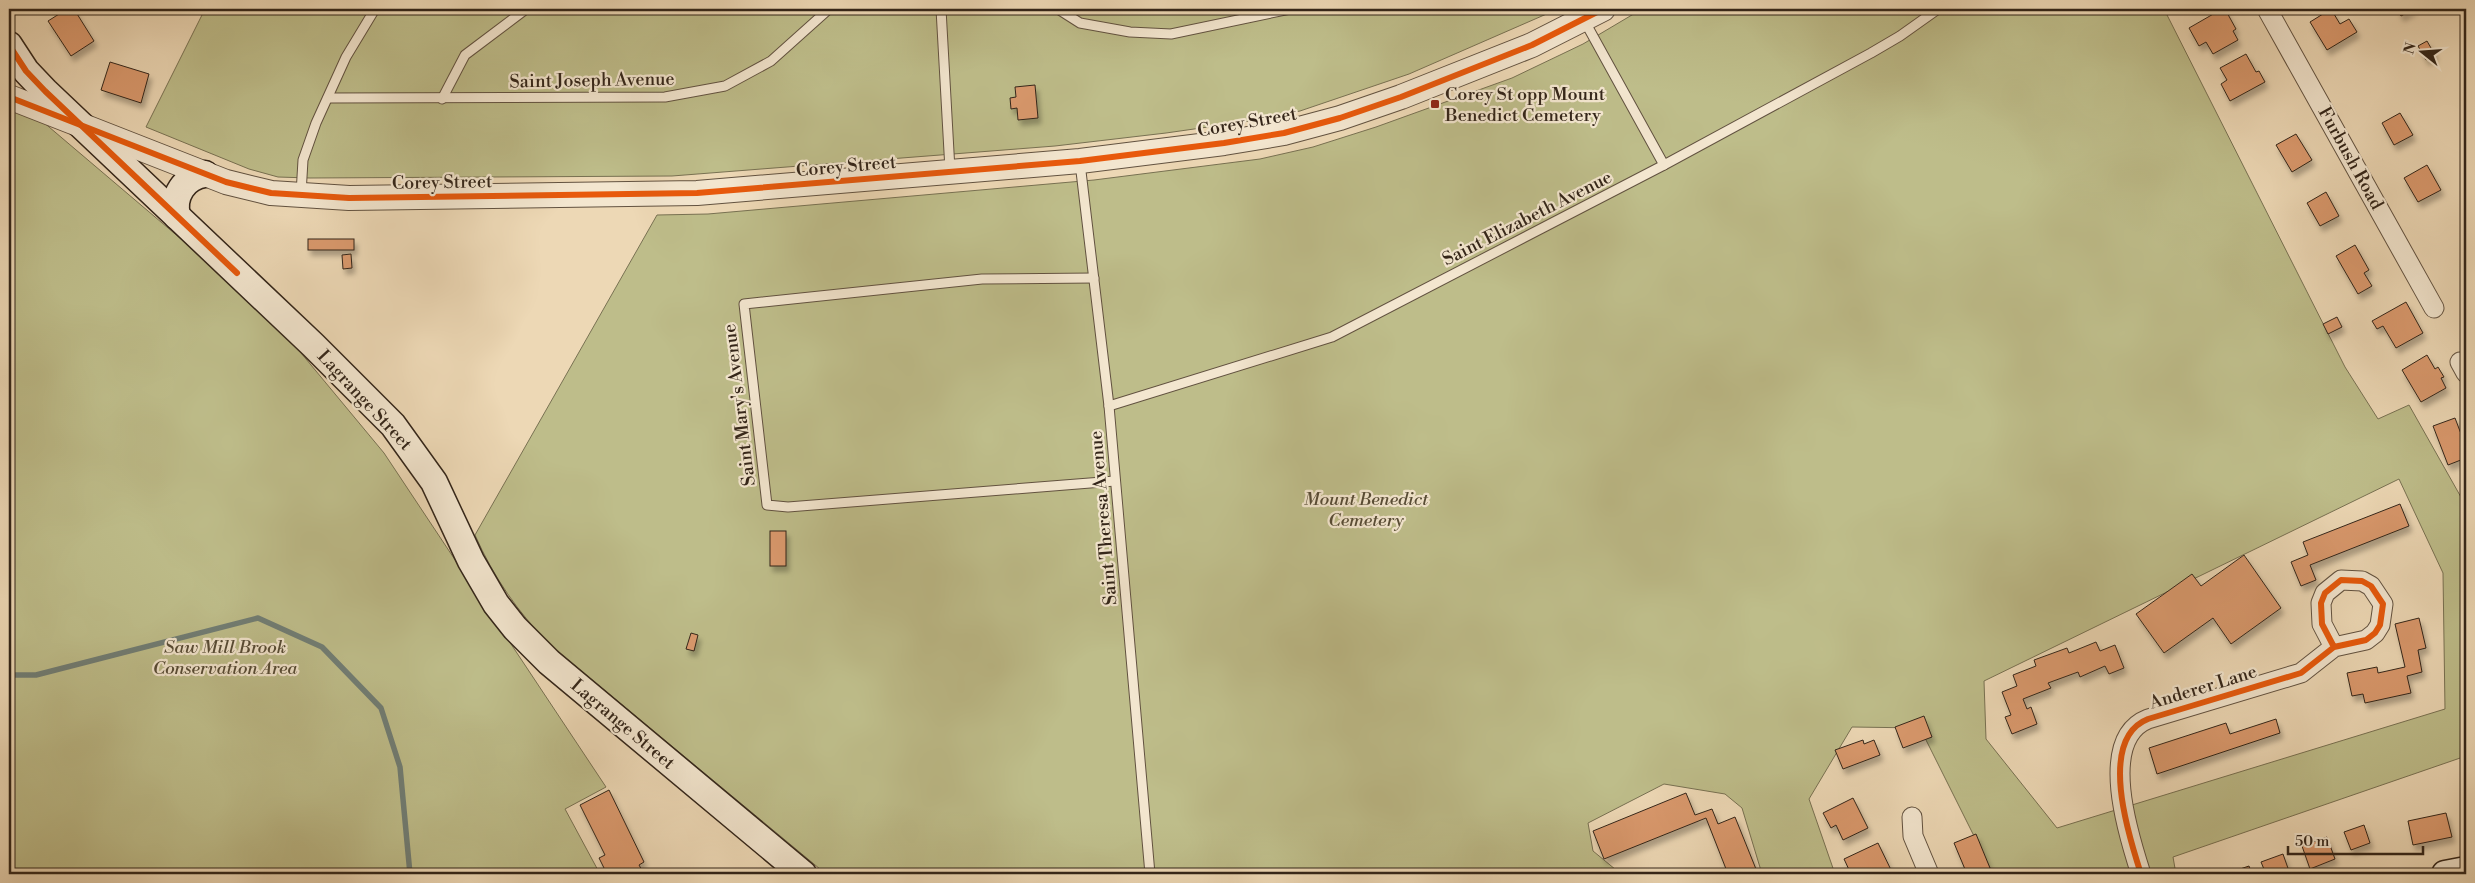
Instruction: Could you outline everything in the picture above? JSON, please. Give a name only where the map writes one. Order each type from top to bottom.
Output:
[{"type":"main road","name":"Lagrange Street","points":[[9,45],[32,78],[363,394],[403,436],[434,482],[488,592],[524,639],[802,874]]},
{"type":"main road","points":[[177,216],[176,201],[181,189],[195,176],[206,174]]},
{"type":"main road","points":[[2445,874],[2466,870]]},
{"type":"street","name":"Furbush Road","points":[[2267,9],[2434,308]]},
{"type":"street","name":"Corey Street","points":[[9,97],[206,174],[256,191],[300,197],[349,198],[660,195],[1080,161],[1224,143],[1311,126],[1372,108],[1502,58],[1593,14]]},
{"type":"street","name":"Anderer Lane","points":[[2141,874],[2127,823],[2120,778],[2122,754],[2134,729],[2140,722],[2148,719],[2301,673],[2334,647]]},
{"type":"street","points":[[1912,817],[1913,836],[1929,874]]},
{"type":"lane","points":[[300,197],[303,160],[346,57],[375,9]]},
{"type":"lane","points":[[442,99],[465,55],[526,9]]},
{"type":"lane","name":"Saint Joseph Avenue","points":[[328,98],[665,97],[725,86],[771,61],[829,9]]},
{"type":"lane","points":[[941,9],[950,172]]},
{"type":"lane","points":[[1058,9],[1080,22],[1130,32],[1171,34],[1290,9]]},
{"type":"lane","name":"Saint Elizabeth Avenue","points":[[1109,406],[1332,337],[1664,165],[1871,53],[1900,36],[1938,9]]},
{"type":"lane","points":[[1593,14],[1664,165]]},
{"type":"lane","name":"Saint Theresa Avenue","points":[[1080,161],[1109,406],[1150,874]]},
{"type":"lane","name":"Saint Mary's Avenue","points":[[1094,278],[982,279],[744,304],[767,505],[788,507],[1115,480]]},
{"type":"green space","points":[[205,9],[1558,9],[1409,74],[1300,111],[1250,121],[1166,133],[1055,146],[672,176],[310,178],[278,177],[249,169],[146,127]]},
{"type":"green space","name":"Mount Benedict Cemetery","points":[[1642,9],[2164,9],[2345,367],[2378,419],[2409,405],[2466,506],[2466,756],[2173,857],[2176,874],[1993,874],[1920,728],[1852,727],[1809,799],[1835,874],[1762,874],[1742,808],[1725,794],[1664,784],[1588,823],[1593,851],[1621,874],[826,874],[550,645],[527,620],[508,594],[482,551],[475,535],[657,215],[708,214],[1094,180],[1260,159],[1313,147],[1376,127],[1512,78],[1583,44]],"holes":[[[2399,479],[2443,573],[2445,709],[2057,828],[1986,739],[1984,681]]]},
{"type":"green space","name":"Saw Mill Brook Conservation Area","points":[[9,93],[267,312],[384,453],[606,787],[565,809],[600,874],[9,874]]},
{"type":"building","points":[[67,9],[74,9],[94,41],[71,56],[48,21]]},
{"type":"building","points":[[2225,9],[2236,29],[2233,31],[2238,40],[2213,54],[2206,42],[2199,46],[2189,28]]},
{"type":"building","points":[[2331,9],[2340,24],[2349,19],[2357,32],[2327,50],[2310,22]]},
{"type":"building","points":[[2397,9],[2414,9],[2401,16]]},
{"type":"building","points":[[2427,41],[2435,55],[2426,60],[2418,46]]},
{"type":"building","points":[[2246,54],[2256,72],[2259,71],[2265,82],[2230,101],[2221,84],[2227,80],[2220,68]]},
{"type":"building","points":[[110,62],[149,74],[141,103],[101,90]]},
{"type":"building","points":[[1035,85],[1038,118],[1018,120],[1017,108],[1011,109],[1010,98],[1016,97],[1015,87]]},
{"type":"building","points":[[2400,113],[2413,135],[2394,145],[2382,123]]},
{"type":"building","points":[[2296,134],[2312,160],[2292,172],[2276,145]]},
{"type":"building","points":[[2427,165],[2441,190],[2418,202],[2404,178]]},
{"type":"building","points":[[2326,192],[2339,216],[2320,226],[2307,203]]},
{"type":"building","points":[[308,239],[354,239],[354,250],[308,250]]},
{"type":"building","points":[[2355,245],[2369,270],[2364,273],[2372,286],[2358,294],[2336,256]]},
{"type":"building","points":[[351,254],[352,268],[343,269],[342,255]]},
{"type":"building","points":[[2406,302],[2423,333],[2396,348],[2383,326],[2377,329],[2372,321]]},
{"type":"building","points":[[2337,317],[2342,327],[2328,334],[2323,324]]},
{"type":"building","points":[[2427,355],[2435,369],[2438,367],[2444,377],[2441,378],[2446,388],[2421,402],[2402,370]]},
{"type":"building","points":[[2455,418],[2466,447],[2466,458],[2448,465],[2433,426]]},
{"type":"building","points":[[2400,504],[2409,526],[2310,565],[2316,580],[2301,586],[2291,562],[2308,555],[2303,542]]},
{"type":"building","points":[[770,531],[786,531],[786,566],[770,566]]},
{"type":"building","points":[[2244,555],[2281,608],[2231,644],[2213,618],[2164,653],[2136,614],[2192,574],[2201,586]]},
{"type":"building","points":[[2419,618],[2426,648],[2418,650],[2422,672],[2407,676],[2411,693],[2365,703],[2363,694],[2352,696],[2347,673],[2377,667],[2378,673],[2405,667],[2395,624]]},
{"type":"building","points":[[691,633],[698,635],[694,651],[686,649]]},
{"type":"building","points":[[2096,642],[2100,651],[2115,645],[2124,668],[2109,674],[2105,666],[2080,677],[2078,672],[2048,683],[2051,688],[2023,699],[2027,709],[2031,707],[2037,724],[2012,734],[2005,717],[2011,715],[2002,692],[2017,686],[2013,675],[2036,666],[2034,660],[2067,648],[2069,653]]},
{"type":"building","points":[[1924,716],[1932,737],[1903,748],[1895,727]]},
{"type":"building","points":[[2276,719],[2280,733],[2157,774],[2149,748],[2226,723],[2230,734]]},
{"type":"building","points":[[1863,740],[1864,744],[1874,740],[1880,755],[1843,769],[1835,750]]},
{"type":"building","points":[[609,790],[644,862],[639,865],[644,874],[607,874],[599,858],[605,855],[580,805]]},
{"type":"building","points":[[1686,793],[1695,815],[1712,809],[1718,824],[1735,817],[1758,874],[1728,874],[1706,818],[1604,859],[1593,831]]},
{"type":"building","points":[[1853,798],[1868,828],[1843,840],[1836,825],[1831,828],[1823,813]]},
{"type":"building","points":[[2446,813],[2452,837],[2413,845],[2408,821]]},
{"type":"building","points":[[2364,825],[2370,843],[2351,850],[2344,832]]},
{"type":"building","points":[[1976,834],[1990,868],[1974,874],[1967,874],[1954,843]]},
{"type":"building","points":[[2327,837],[2335,859],[2310,869],[2302,846]]},
{"type":"building","points":[[1878,843],[1893,874],[1851,874],[1844,859]]},
{"type":"building","points":[[2283,854],[2290,874],[2266,874],[2261,862]]},
{"type":"building","points":[[2249,866],[2252,874],[2228,874],[2228,873]]},
{"type":"waterway","points":[[9,675],[36,675],[258,618],[322,647],[381,708],[400,767],[410,874]]},
{"type":"cycle path","points":[[9,97],[226,182],[271,193],[349,198],[697,193],[1080,161],[1224,143],[1284,133],[1340,118],[1401,97],[1532,45],[1603,9]]},
{"type":"cycle path","points":[[9,45],[26,71],[45,91],[237,273]]},
{"type":"cycle path","points":[[2141,874],[2124,814],[2121,790],[2120,767],[2124,746],[2133,730],[2148,719],[2301,673],[2334,647],[2366,640],[2375,633],[2380,625],[2383,604],[2371,586],[2362,581],[2341,580],[2325,593],[2321,603],[2322,624],[2334,647]]},
{"type":"place","name":"Corey St opp Mount Benedict Cemetery","points":[[1435,104]]}]
